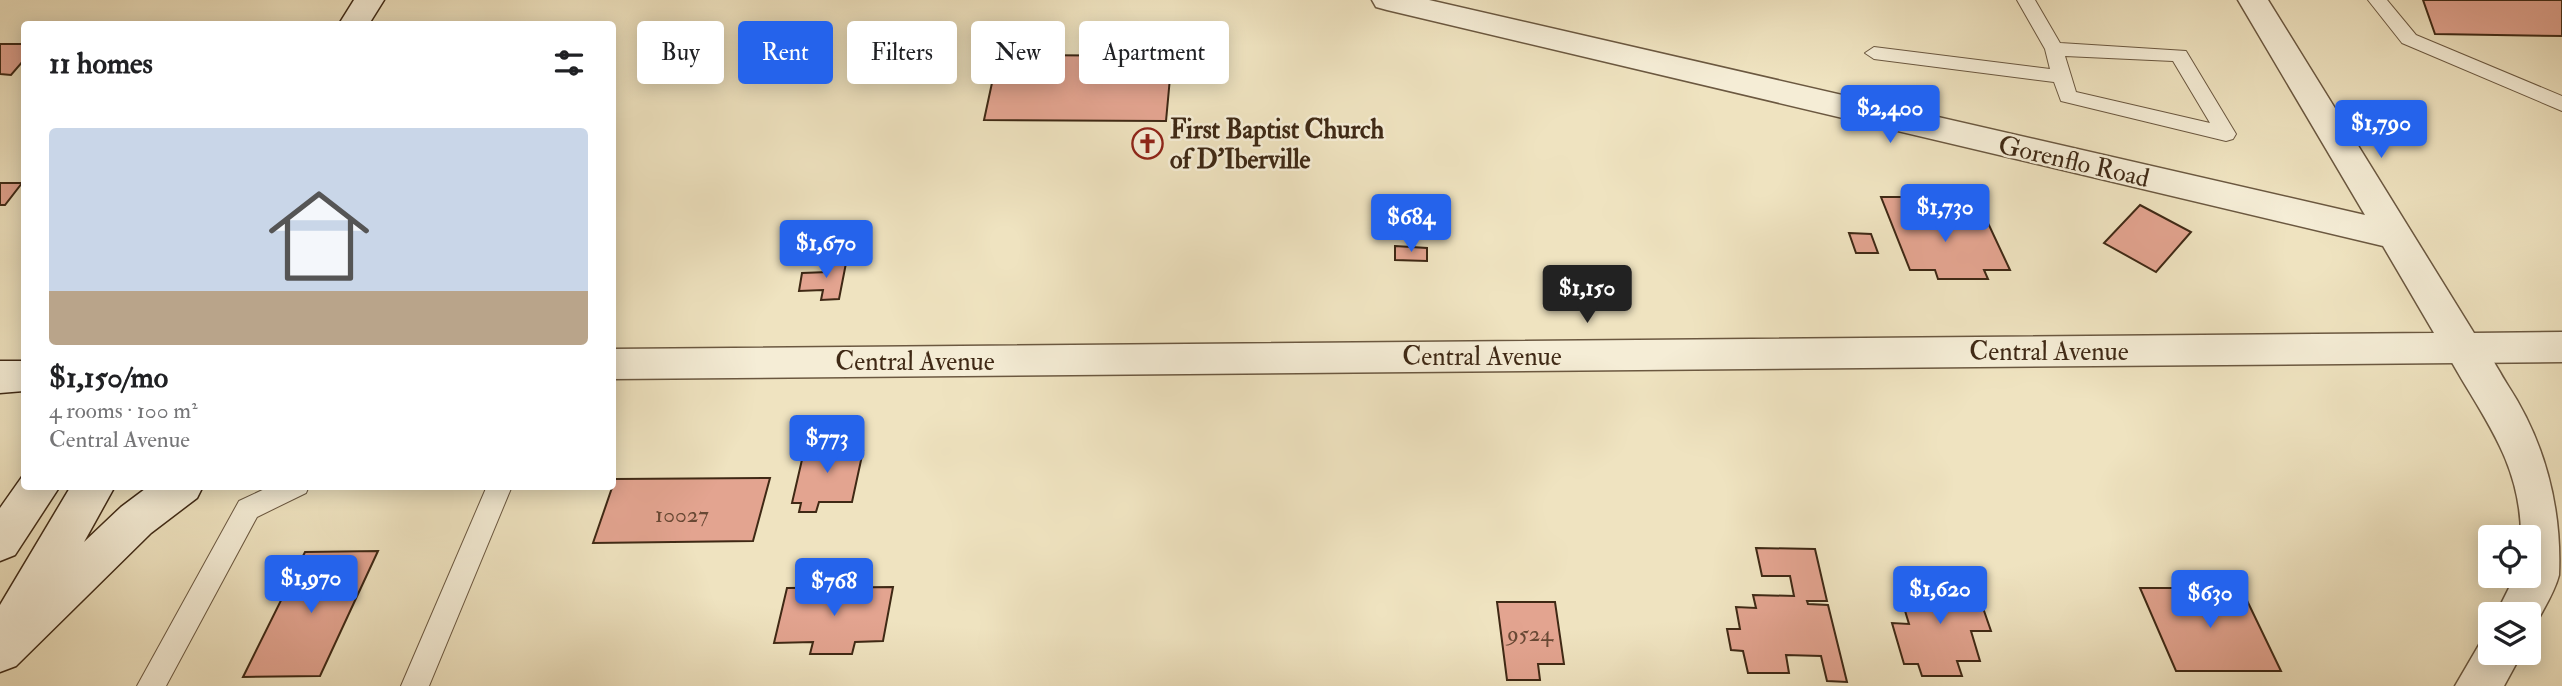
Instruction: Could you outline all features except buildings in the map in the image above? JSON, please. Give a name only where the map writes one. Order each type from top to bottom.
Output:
[{"type":"street","points":[[356,21],[369,0]]},
{"type":"street","points":[[2253,0],[2537,472],[2546,524],[2537,576],[2524,602]]},
{"type":"street","name":"Gorenflo Road","points":[[1400,1],[2393,235]]},
{"type":"street","name":"Central Avenue","points":[[616,363],[2562,347]]},
{"type":"street","points":[[0,377],[21,376]]},
{"type":"street","points":[[0,542],[36,490]]},
{"type":"street","points":[[0,649],[92,490]]},
{"type":"street","points":[[0,649],[136,520],[177,490]]},
{"type":"street","points":[[2478,686],[2491,665]]},
{"type":"lane","points":[[2026,0],[2054,49],[2068,96],[2226,134],[2179,55],[2054,49]]},
{"type":"lane","points":[[2377,0],[2409,39],[2562,104]]},
{"type":"lane","points":[[1874,53],[2063,77]]},
{"type":"lane","points":[[151,686],[248,509],[288,490]]},
{"type":"lane","points":[[415,686],[498,490]]},
{"type":"place","name":"First Baptist Church of D'Iberville","points":[[1147,144]]}]
